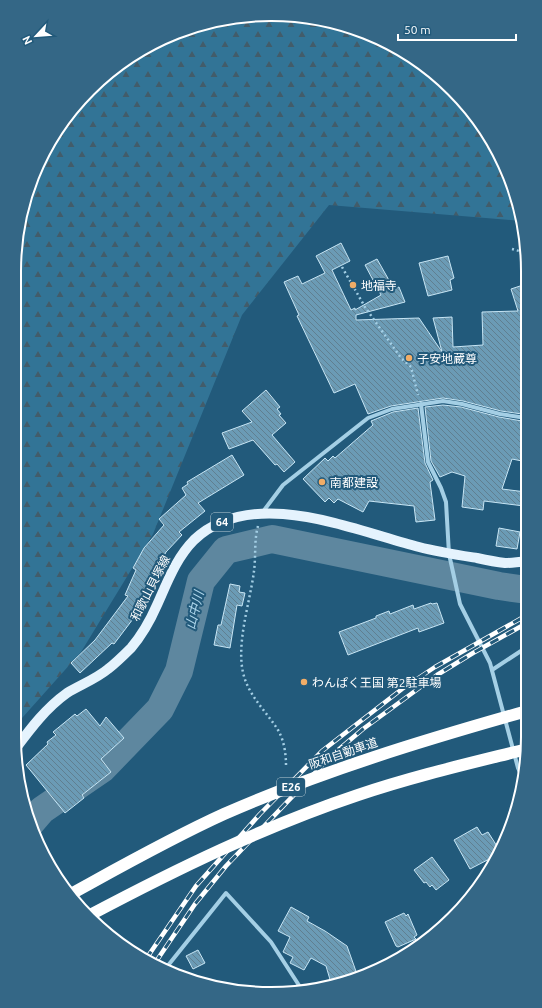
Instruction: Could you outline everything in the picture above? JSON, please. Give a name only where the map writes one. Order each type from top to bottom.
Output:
[{"type":"highway","name":"阪和自動車道","points":[[75,892],[149,851],[224,814],[327,772],[439,736],[521,713]]},
{"type":"highway","name":"E26","points":[[93,913],[141,888],[250,836],[358,795],[427,774],[520,750]]},
{"type":"main road","name":"和歌山貝塚線","points":[[21,741],[41,715],[67,694],[108,670],[130,648],[147,625],[180,557],[194,540],[226,520],[261,514],[289,514],[318,518],[420,548],[504,563],[521,562]]},
{"type":"street","points":[[261,514],[284,485],[368,418],[392,409],[443,401],[521,417]]},
{"type":"street","points":[[421,404],[428,462],[446,502],[449,554],[460,604],[490,663],[519,770]]},
{"type":"street","points":[[492,670],[521,651]]},
{"type":"street","points":[[168,965],[226,893],[271,942],[299,985]]},
{"type":"path","points":[[512,249],[520,252]]},
{"type":"path","points":[[342,267],[365,307],[401,358],[411,367],[421,404]]},
{"type":"path","points":[[257,530],[254,570],[241,644],[240,662],[246,682],[257,702],[279,731],[286,752],[286,765]]},
{"type":"green space","points":[[271,21],[304,23],[351,34],[396,54],[436,83],[448,94],[479,132],[488,146],[502,175],[516,220],[329,205],[242,315],[153,534],[81,652],[21,719],[21,271],[23,238],[30,206],[40,175],[54,146],[83,106],[106,83],[146,54],[191,34],[238,23]]},
{"type":"building","points":[[341,243],[350,261],[332,270],[351,310],[355,308],[355,310],[381,295],[365,265],[377,259],[394,289],[399,287],[405,302],[356,315],[356,320],[419,318],[442,352],[433,318],[452,317],[453,347],[483,345],[482,312],[518,311],[511,289],[521,286],[521,414],[443,398],[391,406],[368,414],[355,384],[334,393],[297,316],[299,315],[284,282],[298,276],[302,284],[325,273],[316,256]]},
{"type":"building","points":[[448,256],[454,278],[450,280],[452,290],[428,296],[419,263]]},
{"type":"building","points":[[266,390],[280,407],[277,409],[281,414],[279,415],[286,423],[272,435],[295,462],[284,472],[277,464],[275,465],[253,440],[229,449],[222,433],[252,422],[242,411]]},
{"type":"building","points":[[443,405],[461,407],[499,417],[521,421],[521,461],[512,459],[502,489],[521,491],[521,506],[484,501],[483,510],[462,507],[465,476],[452,472],[440,477],[431,461],[425,407]]},
{"type":"building","points":[[418,408],[425,463],[433,480],[430,482],[435,520],[416,522],[414,506],[369,501],[363,512],[338,499],[334,503],[329,498],[325,502],[303,479],[325,458],[328,461],[333,456],[335,458],[373,425],[371,421],[393,412]]},
{"type":"building","points":[[232,455],[244,475],[198,503],[205,511],[179,532],[182,535],[166,552],[144,594],[148,596],[141,612],[139,611],[114,644],[112,643],[80,673],[71,663],[95,640],[128,596],[125,595],[136,570],[133,568],[144,548],[164,525],[159,519],[186,495],[182,488],[188,484],[187,482]]},
{"type":"building","points":[[499,528],[520,532],[517,549],[496,546]]},
{"type":"building","points":[[230,584],[240,586],[239,592],[245,593],[242,606],[237,605],[230,648],[214,645],[218,625],[221,625]]},
{"type":"building","points":[[431,603],[437,603],[444,623],[419,632],[418,628],[348,655],[339,632],[376,618],[376,616],[389,611],[390,614],[413,605],[414,609]]},
{"type":"building","points":[[86,709],[100,726],[106,717],[124,738],[101,759],[111,772],[82,795],[84,798],[65,813],[26,765],[48,744],[47,742],[56,735],[53,732],[75,714],[77,716]]},
{"type":"building","points":[[477,827],[482,835],[488,832],[496,845],[490,859],[470,869],[454,840]]},
{"type":"building","points":[[432,857],[449,880],[436,890],[432,885],[430,887],[426,882],[424,883],[414,870]]},
{"type":"building","points":[[291,907],[309,917],[307,921],[347,946],[356,972],[330,980],[326,966],[311,958],[304,970],[290,963],[293,957],[283,952],[290,937],[278,931]]},
{"type":"building","points":[[404,913],[406,916],[408,914],[417,935],[414,937],[416,939],[398,947],[396,946],[385,922]]},
{"type":"building","points":[[198,950],[205,963],[193,969],[186,956]]},
{"type":"waterway","name":"山中川","points":[[35,819],[42,810],[102,769],[160,709],[179,671],[201,581],[226,550],[272,539],[499,586],[521,589]]},
{"type":"railway","points":[[149,955],[196,886],[260,814],[322,751],[402,689],[435,667],[521,618]]},
{"type":"railway","points":[[157,960],[195,904],[226,866],[331,756],[363,729],[437,675],[521,626]]},
{"type":"place","name":"地福寺","points":[[353,285]]},
{"type":"place","name":"子安地蔵尊","points":[[409,358]]},
{"type":"place","name":"南都建設","points":[[322,482]]},
{"type":"place","name":"わんぱく王国 第2駐車場","points":[[304,682]]}]
